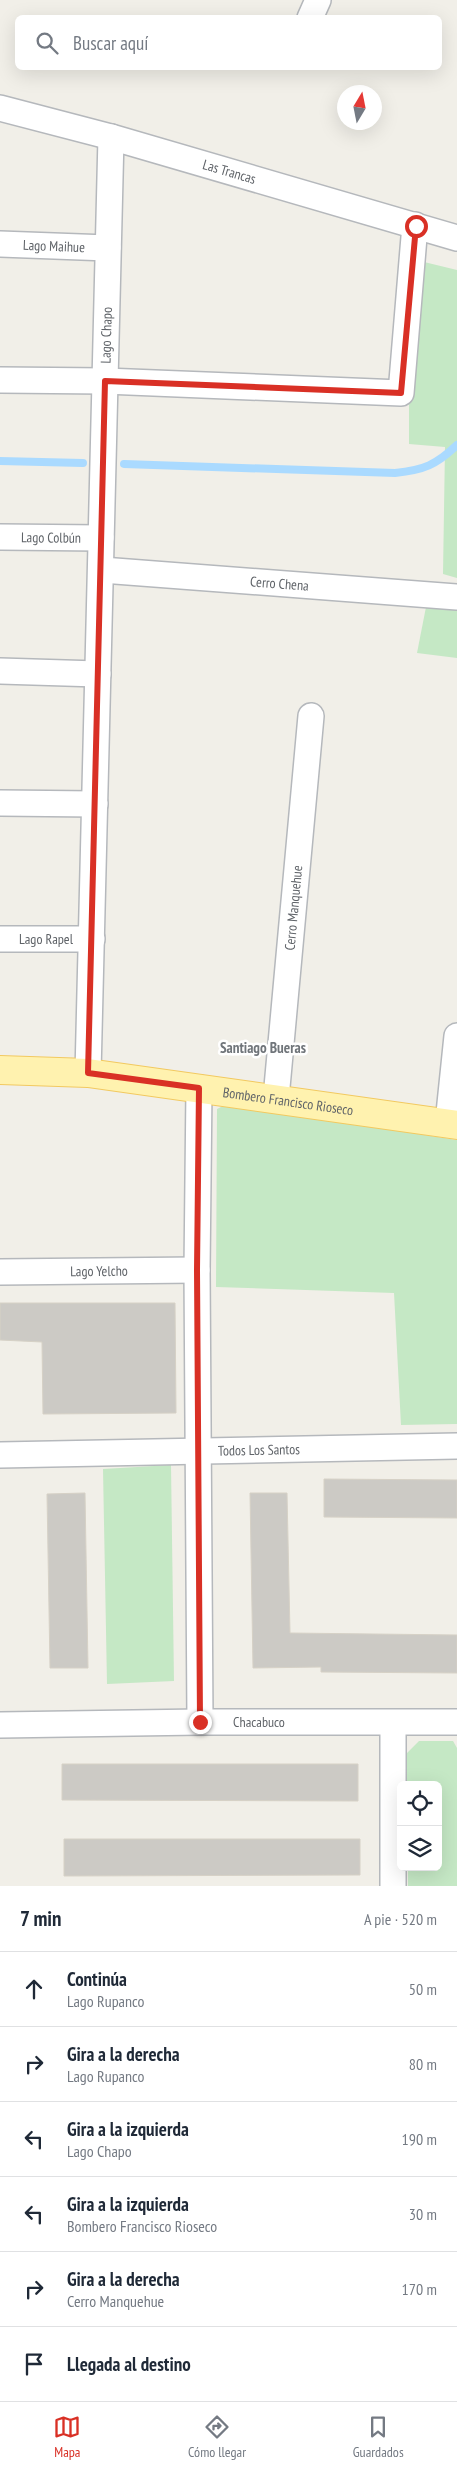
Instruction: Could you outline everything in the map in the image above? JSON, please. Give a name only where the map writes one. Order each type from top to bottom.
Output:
[{"type":"main road","name":"Bombero Francisco Rioseco","points":[[0,1070],[88,1073],[452,1124]]},
{"type":"street","points":[[311,15],[318,0]]},
{"type":"street","name":"Las Trancas","points":[[0,108],[111,137],[457,238]]},
{"type":"street","name":"Lago Chapo","points":[[88,1073],[102,570],[101,538],[111,137]]},
{"type":"street","points":[[0,380],[105,381],[401,393],[416,226]]},
{"type":"street","name":"Lago Maihue","points":[[0,244],[108,248]]},
{"type":"street","name":"Lago Colbún","points":[[0,537],[101,538]]},
{"type":"street","name":"Cerro Chena","points":[[102,570],[457,597]]},
{"type":"street","points":[[0,671],[98,674]]},
{"type":"street","name":"Cerro Manquehue","points":[[276,1098],[311,716]]},
{"type":"street","points":[[0,803],[95,804]]},
{"type":"street","name":"Lago Rapel","points":[[0,939],[92,939]]},
{"type":"street","points":[[452,1124],[457,1036]]},
{"type":"street","points":[[199,1088],[197,1270],[200,1722]]},
{"type":"street","name":"Lago Yelcho","points":[[0,1272],[197,1270]]},
{"type":"street","name":"Todos Los Santos","points":[[0,1455],[457,1446]]},
{"type":"street","name":"Chacabuco","points":[[0,1725],[200,1722],[457,1722]]},
{"type":"street","points":[[393,1723],[393,1886]]},
{"type":"green space","points":[[420,261],[457,270],[457,578],[443,574],[445,447],[409,444],[409,405]]},
{"type":"green space","points":[[426,607],[457,610],[457,658],[417,653]]},
{"type":"green space","points":[[227,1104],[457,1140],[457,1424],[401,1425],[394,1293],[216,1287],[217,1109]]},
{"type":"green space","points":[[171,1465],[174,1681],[107,1684],[103,1469]]},
{"type":"green space","points":[[419,1741],[453,1741],[457,1748],[457,1886],[408,1886],[408,1871],[442,1871],[442,1781],[407,1781],[406,1754]]},
{"type":"building","points":[[0,1303],[175,1303],[176,1413],[43,1414],[42,1342],[0,1340]]},
{"type":"building","points":[[324,1479],[457,1480],[457,1518],[324,1517]]},
{"type":"building","points":[[85,1493],[88,1668],[50,1668],[47,1494]]},
{"type":"building","points":[[250,1493],[287,1493],[290,1633],[457,1635],[457,1673],[321,1672],[321,1667],[253,1668]]},
{"type":"building","points":[[62,1764],[358,1764],[358,1801],[62,1800]]},
{"type":"building","points":[[64,1839],[360,1839],[360,1875],[64,1876]]},
{"type":"waterway","points":[[124,464],[395,473],[422,468],[436,462],[457,445]]},
{"type":"waterway","points":[[0,461],[83,463]]},
{"type":"district","name":"Santiago Bueras","points":[[263,1047]]},
{"type":"route","points":[[200,1722],[197,1270],[199,1088],[88,1073],[102,570],[101,538],[105,381],[401,393],[416,226]]}]
